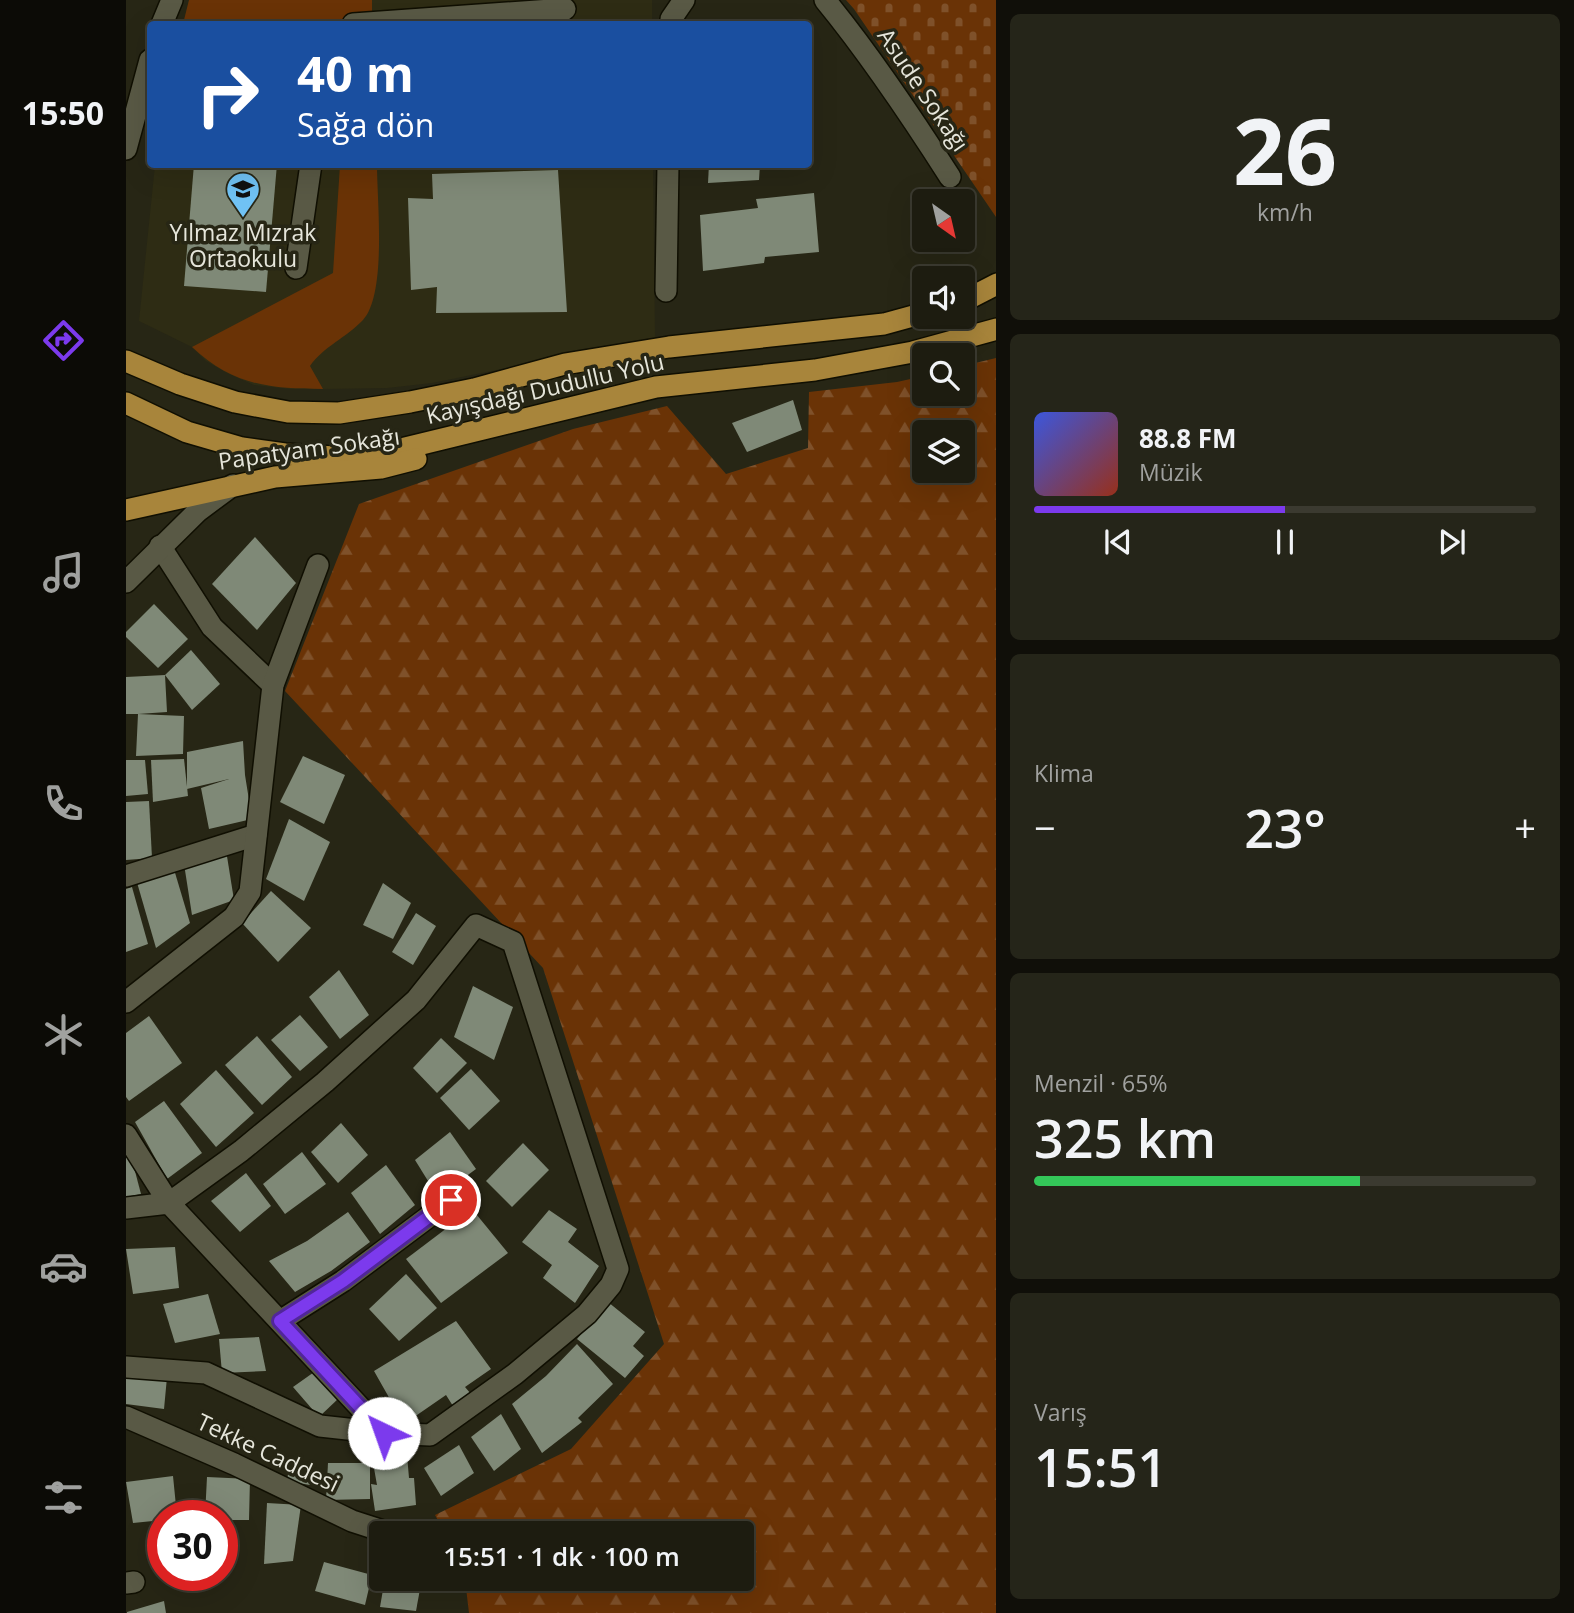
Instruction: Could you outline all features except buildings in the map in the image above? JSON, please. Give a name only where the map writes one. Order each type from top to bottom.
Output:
[{"type":"main road","points":[[975,295],[996,284]]},
{"type":"main road","name":"Kayışdağı Dudullu Yolu","points":[[126,361],[180,384],[235,402],[288,412],[339,413],[410,402],[565,364],[669,347],[884,324],[912,316]]},
{"type":"main road","name":"Kayışdağı Dudullu Yolu","points":[[126,403],[187,432],[242,447],[285,454],[335,457],[397,450],[656,387],[816,370],[913,352],[996,329]]},
{"type":"main road","name":"Papatyam Sokağı","points":[[126,510],[275,477],[381,468],[438,454],[495,427]]},
{"type":"street","points":[[163,21],[172,0]]},
{"type":"street","points":[[671,21],[684,0]]},
{"type":"street","name":"Asude Sokağı","points":[[825,0],[889,83],[950,177]]},
{"type":"street","points":[[395,21],[565,9]]},
{"type":"street","points":[[126,149],[147,80]]},
{"type":"street","points":[[296,268],[310,168]]},
{"type":"street","points":[[666,291],[668,168]]},
{"type":"street","points":[[126,582],[198,511],[233,485]]},
{"type":"street","points":[[160,546],[212,627],[273,685]]},
{"type":"street","points":[[126,1002],[234,917],[250,892],[273,685],[318,565]]},
{"type":"street","points":[[126,876],[257,835]]},
{"type":"street","points":[[126,1208],[169,1203],[241,1151],[325,1082],[416,1000],[476,925],[513,942],[618,1269],[611,1285],[587,1314],[515,1374],[430,1436],[320,1426],[206,1373],[126,1367]]},
{"type":"street","points":[[126,1135],[169,1203],[384,1433]]},
{"type":"street","points":[[280,1321],[343,1281],[451,1200]]},
{"type":"street","name":"Tekke Caddesi","points":[[126,1417],[369,1527]]},
{"type":"shaded area","points":[[189,0],[652,0],[652,21],[184,21]]},
{"type":"shaded area","points":[[155,168],[653,168],[655,338],[432,383],[387,388],[290,389],[254,385],[227,373],[206,361],[192,347],[139,321]]},
{"type":"green space","points":[[189,0],[372,0],[372,20],[368,21],[184,21]]},
{"type":"green space","points":[[846,0],[996,0],[996,217],[854,9]]},
{"type":"green space","points":[[340,168],[377,168],[379,246],[375,290],[363,320],[310,366],[323,389],[269,386],[237,377],[207,360],[192,347],[333,273]]},
{"type":"green space","points":[[996,358],[996,1613],[469,1613],[466,1591],[754,1591],[754,1521],[438,1521],[435,1515],[571,1449],[664,1344],[543,968],[285,691],[359,504],[573,429],[667,406],[726,474],[808,448],[809,392],[912,379],[912,406],[975,406],[975,363]]},
{"type":"place","name":"Yılmaz Mızrak Ortaokulu","points":[[243,219]]},
{"type":"route","points":[[384,1433],[280,1321],[343,1281],[451,1200]]}]
